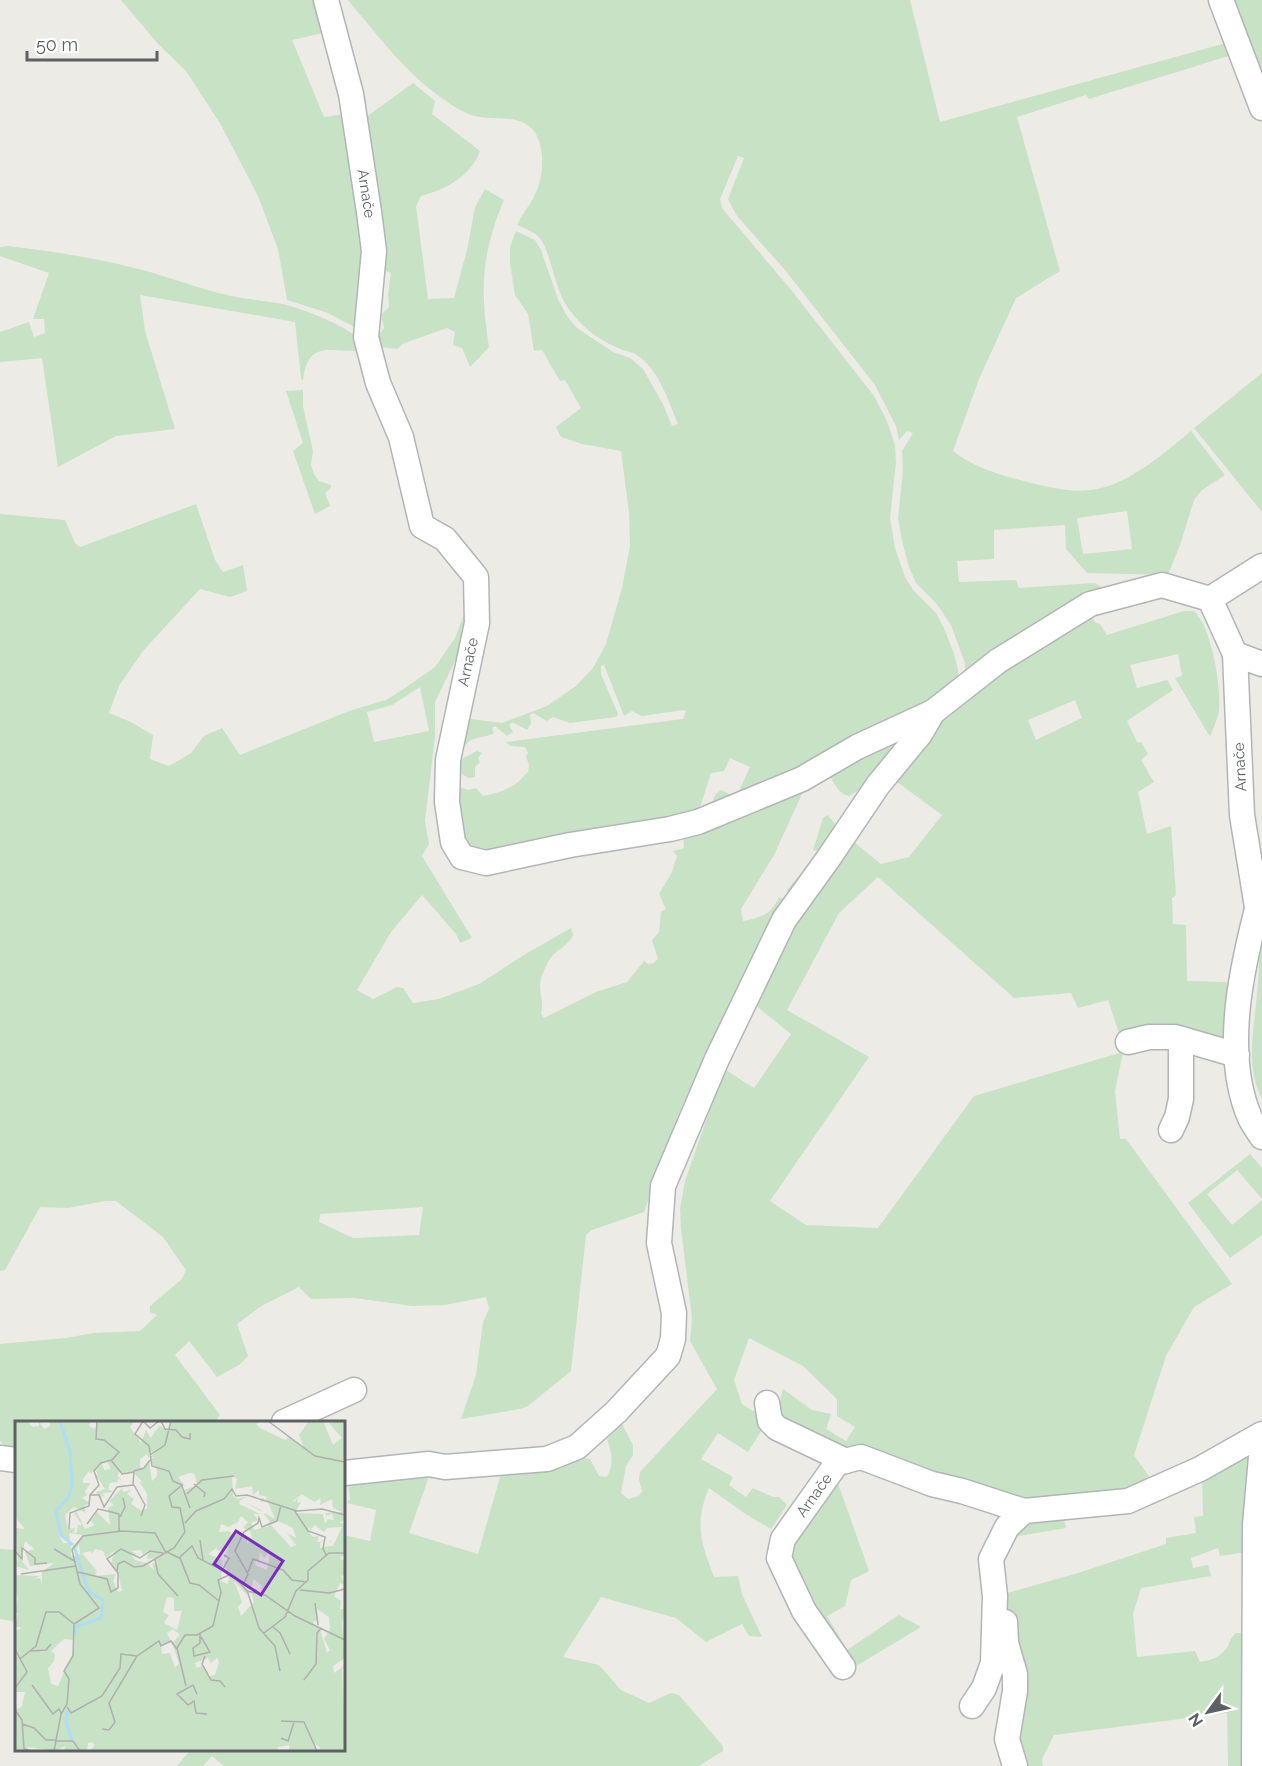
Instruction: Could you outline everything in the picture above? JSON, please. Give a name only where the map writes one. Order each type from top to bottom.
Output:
[{"type":"street","points":[[1221,0],[1262,108]]},
{"type":"street","name":"Arnače","points":[[327,1],[351,94],[374,251],[366,337],[378,383],[401,437],[422,526],[445,539],[476,577],[477,622],[448,760],[447,802],[453,842],[462,857],[486,863],[698,822],[802,779],[857,747],[933,712]]},
{"type":"street","points":[[345,1473],[429,1464],[456,1466],[547,1459],[577,1447],[616,1412],[668,1356],[673,1339],[674,1313],[659,1243],[663,1186],[717,1059],[784,920],[878,785],[920,734],[933,712],[998,661],[1090,604],[1162,585],[1210,599],[1262,566]]},
{"type":"street","points":[[1210,599],[1235,654],[1262,664]]},
{"type":"street","name":"Arnače","points":[[1235,654],[1242,814],[1260,898]]},
{"type":"street","points":[[1260,898],[1239,995],[1237,1055],[1241,1087],[1250,1118],[1262,1137]]},
{"type":"street","points":[[1128,1042],[1149,1037],[1175,1037],[1237,1055]]},
{"type":"street","points":[[1171,1130],[1181,1099],[1181,1039]]},
{"type":"street","points":[[286,1421],[354,1390]]},
{"type":"street","points":[[767,1403],[770,1422],[777,1428],[846,1461]]},
{"type":"street","name":"Arnače","points":[[843,1667],[804,1611],[779,1557],[783,1539],[837,1463],[861,1457],[933,1484],[1024,1511],[1128,1501],[1200,1469],[1262,1434]]},
{"type":"street","points":[[1254,1766],[1255,1525],[1262,1446]]},
{"type":"street","points":[[972,1706],[984,1688],[993,1663],[995,1596],[991,1559],[1007,1527],[1024,1511]]},
{"type":"street","points":[[993,1576],[1004,1605],[1006,1643],[1015,1674],[1015,1691],[1007,1739],[1015,1766]]},
{"type":"green space","points":[[121,0],[319,0],[328,32],[292,40],[324,117],[352,113],[362,199],[362,331],[328,313],[287,300],[278,249],[258,196],[221,125],[186,71],[158,44]]},
{"type":"green space","points":[[348,0],[910,0],[940,122],[1226,43],[1232,55],[1089,99],[1086,95],[1017,117],[1060,271],[1016,298],[979,379],[953,451],[978,466],[1005,476],[1060,489],[1079,491],[1097,489],[1123,480],[1159,457],[1191,431],[1225,475],[1201,491],[1194,500],[1168,575],[1087,573],[1066,549],[1065,525],[994,530],[994,559],[957,561],[959,582],[1016,580],[1019,588],[1095,583],[1101,587],[1099,594],[1020,641],[965,679],[965,663],[951,625],[936,603],[916,583],[902,541],[898,519],[903,469],[902,451],[913,433],[907,431],[899,440],[896,426],[875,385],[785,270],[737,216],[728,199],[744,158],[738,156],[720,199],[722,208],[792,291],[874,396],[887,421],[895,445],[896,462],[890,518],[895,548],[905,577],[913,590],[936,613],[944,628],[958,670],[958,684],[943,698],[839,752],[817,768],[715,812],[714,797],[721,790],[736,797],[750,767],[730,758],[724,771],[711,773],[696,820],[644,831],[608,834],[491,859],[469,847],[459,831],[457,821],[457,786],[468,790],[476,788],[483,796],[509,788],[518,782],[528,772],[529,765],[526,756],[528,753],[525,747],[510,746],[506,742],[683,719],[686,711],[642,716],[632,711],[624,716],[604,665],[601,666],[601,674],[618,714],[616,717],[570,723],[553,717],[547,721],[533,713],[530,715],[531,724],[527,730],[512,722],[509,725],[513,732],[507,736],[495,726],[492,728],[494,734],[473,739],[463,750],[462,759],[477,751],[482,753],[478,758],[480,762],[475,767],[475,777],[468,778],[462,774],[456,774],[463,718],[502,723],[547,706],[576,686],[593,668],[606,644],[622,588],[630,546],[629,513],[621,451],[582,444],[561,437],[556,427],[581,408],[565,380],[560,381],[542,350],[534,351],[528,314],[515,295],[510,263],[510,247],[516,231],[535,240],[541,250],[558,299],[577,328],[613,352],[630,358],[643,369],[663,404],[672,426],[678,424],[666,395],[650,367],[635,354],[596,336],[578,321],[563,300],[542,242],[536,234],[517,225],[535,195],[541,178],[542,152],[537,136],[531,128],[515,120],[475,116],[448,102],[431,90],[401,62]],"holes":[[[1127,511],[1132,549],[1083,554],[1077,518]]]},
{"type":"green space","points":[[1230,0],[1262,0],[1262,85]]},
{"type":"green space","points":[[413,83],[435,101],[432,114],[480,151],[464,175],[448,186],[421,196],[416,206],[428,299],[454,298],[467,250],[475,207],[485,189],[504,200],[491,238],[484,272],[484,307],[489,347],[470,367],[462,348],[453,345],[455,332],[447,328],[402,344],[398,349],[380,347],[375,341],[384,328],[381,315],[389,307],[391,273],[386,271],[381,287],[362,120]]},
{"type":"green space","points":[[8,246],[104,261],[227,295],[283,304],[315,314],[339,325],[364,345],[357,351],[328,350],[314,354],[305,369],[303,381],[295,322],[140,295],[145,331],[175,429],[116,436],[58,467],[42,358],[0,362],[0,332],[29,322],[34,337],[45,333],[44,319],[33,319],[49,273],[0,256],[0,247]]},
{"type":"green space","points":[[1262,373],[1262,512],[1194,428]]},
{"type":"green space","points":[[303,390],[303,406],[313,451],[311,465],[319,481],[331,485],[325,493],[330,506],[315,514],[293,451],[303,443],[286,391]]},
{"type":"green space","points":[[196,504],[215,560],[223,572],[243,565],[247,591],[230,597],[200,589],[143,651],[119,686],[109,713],[153,735],[150,759],[169,766],[191,753],[204,736],[222,728],[240,755],[349,711],[386,700],[435,667],[455,638],[466,609],[459,653],[435,702],[435,736],[425,821],[429,844],[422,856],[472,938],[460,943],[456,934],[422,895],[391,932],[357,990],[373,999],[397,987],[403,988],[413,1003],[439,999],[479,984],[571,928],[573,935],[570,940],[554,954],[542,976],[541,1013],[544,1018],[596,992],[627,982],[644,961],[648,964],[658,959],[652,940],[659,932],[661,912],[666,909],[659,894],[672,872],[677,856],[673,851],[684,848],[683,831],[803,792],[774,855],[741,909],[743,921],[755,919],[769,912],[779,897],[784,900],[789,894],[787,890],[805,869],[813,864],[819,851],[813,850],[823,818],[828,815],[839,829],[705,1059],[682,1106],[644,1212],[592,1230],[586,1235],[571,1371],[528,1406],[461,1419],[476,1375],[483,1322],[489,1309],[486,1297],[445,1305],[412,1306],[355,1298],[311,1299],[299,1287],[263,1305],[237,1324],[248,1356],[239,1365],[217,1377],[189,1341],[175,1355],[220,1415],[216,1421],[15,1421],[15,1452],[0,1441],[0,1344],[94,1333],[140,1331],[157,1315],[150,1312],[150,1306],[182,1279],[186,1270],[163,1237],[116,1201],[105,1201],[68,1208],[40,1207],[5,1270],[0,1271],[0,514],[65,520],[75,543],[80,547]],"holes":[[[420,687],[429,731],[374,742],[367,712],[392,705]],[[423,1207],[419,1235],[353,1238],[319,1222],[320,1214]]]},
{"type":"green space","points":[[1184,611],[1194,611],[1206,630],[1210,643],[1217,672],[1219,699],[1218,713],[1210,737],[1175,678],[1182,676],[1178,654],[1130,665],[1137,688],[1167,680],[1173,690],[1127,721],[1137,742],[1142,743],[1148,754],[1141,760],[1154,782],[1138,792],[1147,834],[1171,826],[1176,895],[1172,898],[1173,924],[1186,925],[1187,981],[1226,982],[1231,991],[1223,1045],[1121,1039],[1108,1000],[1078,1008],[1071,993],[1014,998],[878,877],[839,913],[787,1010],[869,1057],[770,1201],[806,1225],[878,1228],[974,1096],[1123,1052],[1115,1091],[1120,1139],[1126,1139],[1232,1284],[1194,1307],[1166,1356],[1134,1455],[1152,1481],[1107,1493],[1075,1493],[1031,1507],[843,1450],[775,1421],[783,1389],[812,1410],[831,1414],[826,1429],[846,1441],[855,1427],[837,1416],[837,1399],[803,1366],[749,1338],[734,1380],[742,1404],[758,1414],[765,1425],[748,1452],[718,1433],[701,1459],[733,1477],[729,1485],[746,1497],[753,1488],[773,1497],[779,1497],[787,1505],[771,1529],[709,1488],[702,1512],[701,1533],[714,1577],[738,1576],[742,1594],[762,1637],[749,1636],[742,1624],[706,1642],[676,1618],[601,1597],[563,1657],[599,1665],[621,1690],[649,1703],[671,1693],[679,1695],[723,1746],[723,1751],[699,1766],[224,1766],[212,1756],[203,1766],[177,1766],[188,1751],[345,1751],[345,1535],[370,1541],[376,1510],[347,1503],[350,1499],[348,1481],[432,1468],[409,1533],[478,1554],[502,1470],[574,1456],[590,1459],[599,1476],[607,1477],[612,1458],[607,1439],[615,1431],[620,1420],[633,1445],[633,1455],[626,1466],[621,1493],[628,1499],[639,1496],[642,1491],[640,1472],[717,1389],[690,1341],[692,1318],[680,1209],[685,1181],[724,1069],[754,1088],[791,1034],[750,1001],[777,942],[849,838],[881,864],[909,857],[942,815],[893,779],[948,706],[1089,614],[1096,623],[1100,624],[1107,635]],"holes":[[[1075,700],[1082,718],[1036,740],[1028,720]]]},
{"type":"green space","points":[[910,727],[859,790],[849,796],[838,789],[826,772]]},
{"type":"green space","points":[[1262,924],[1262,1099],[1254,1074],[1252,1048]]},
{"type":"green space","points":[[1250,1154],[1262,1168],[1262,1199],[1237,1170],[1207,1194],[1232,1225],[1262,1200],[1262,1235],[1230,1258],[1188,1203]]},
{"type":"green space","points":[[1250,1447],[1248,1552],[1220,1556],[1218,1548],[1191,1558],[1193,1568],[1208,1565],[1211,1576],[1141,1588],[1133,1614],[1137,1657],[1195,1651],[1200,1662],[1220,1655],[1236,1633],[1247,1633],[1248,1766],[1228,1766],[1227,1713],[1054,1735],[1042,1759],[1043,1766],[1018,1766],[1007,1593],[1166,1544],[1166,1538],[1196,1533],[1194,1517],[1203,1516],[1202,1476]]},
{"type":"green space","points":[[835,1475],[869,1571],[851,1580],[845,1606],[827,1616],[847,1650],[899,1615],[921,1627],[853,1668],[788,1573],[790,1544]]},
{"type":"green space","points":[[1063,1515],[1066,1528],[1007,1538],[1028,1518]]},
{"type":"green space","points":[[0,1549],[15,1550],[15,1622],[0,1619]]}]
